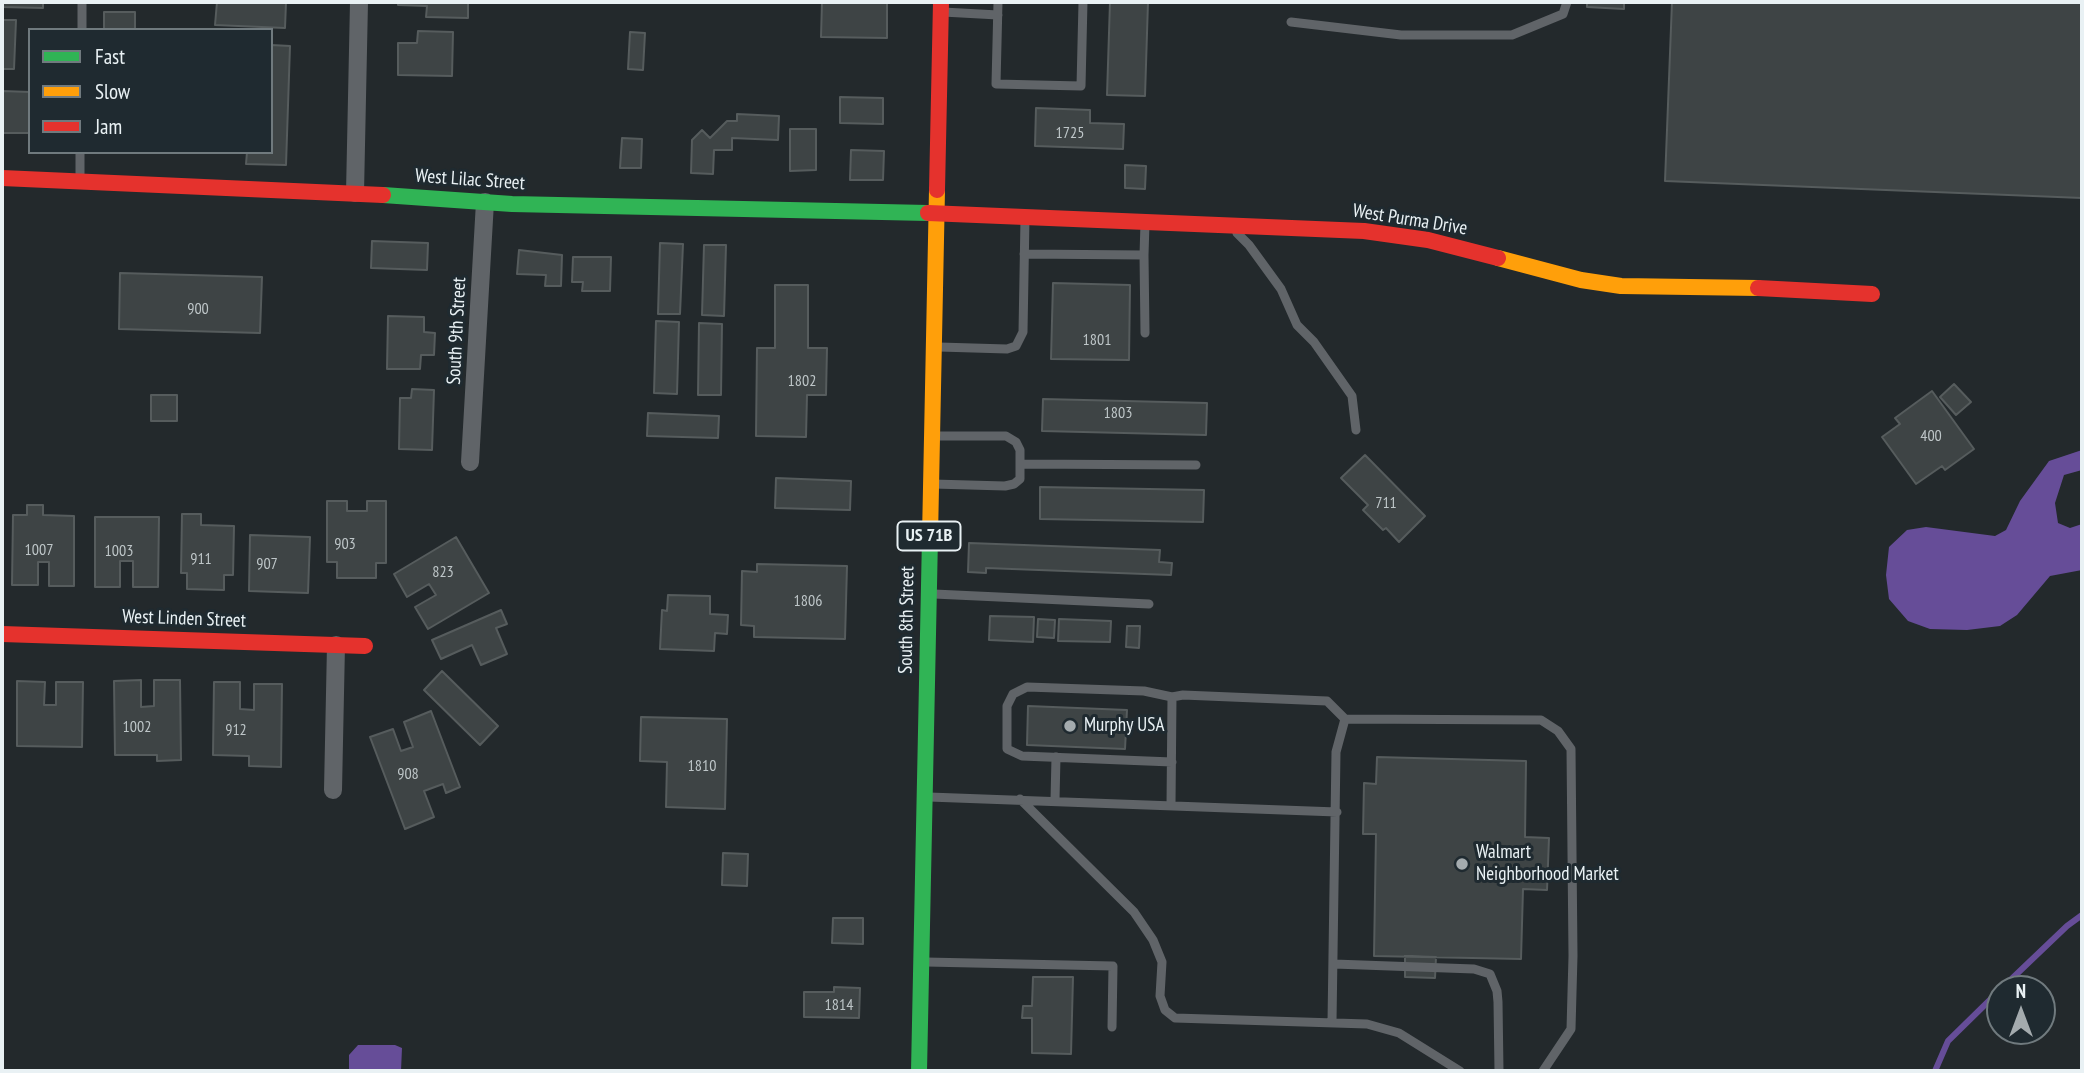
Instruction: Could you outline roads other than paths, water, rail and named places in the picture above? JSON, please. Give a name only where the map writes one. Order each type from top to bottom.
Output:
[{"type":"street","points":[[355,193],[359,2]]},
{"type":"street","name":"South 8th Street","points":[[919,1071],[941,7]]},
{"type":"street","name":"West Lilac Street","points":[[2,178],[355,193],[485,202],[937,213]]},
{"type":"street","name":"South 9th Street","points":[[470,463],[485,202]]},
{"type":"street","name":"West Purma Drive","points":[[937,213],[1364,231],[1428,240],[1581,280],[1621,286],[1793,288],[1872,294]]},
{"type":"street","name":"West Linden Street","points":[[2,634],[365,646]]},
{"type":"street","points":[[333,790],[336,645]]},
{"type":"lane","points":[[82,2],[82,28]]},
{"type":"lane","points":[[998,2],[996,84],[1081,86],[1083,2]]},
{"type":"lane","points":[[1292,22],[1401,34],[1511,34],[1563,14],[1567,2]]},
{"type":"lane","points":[[941,7],[998,15]]},
{"type":"lane","points":[[80,154],[80,181]]},
{"type":"lane","points":[[934,347],[1007,349],[1016,346],[1023,332],[1025,216]]},
{"type":"lane","points":[[1144,333],[1145,220]]},
{"type":"lane","points":[[1236,224],[1237,233],[1282,289],[1297,325],[1314,342],[1352,396],[1356,430]]},
{"type":"lane","points":[[1024,254],[1144,256]]},
{"type":"lane","points":[[931,484],[1006,486],[1020,479],[1020,450],[1016,442],[1006,436],[932,436]]},
{"type":"lane","points":[[1020,464],[1196,465]]},
{"type":"lane","points":[[928,594],[1149,604]]},
{"type":"lane","points":[[1172,762],[1023,756],[1007,749],[1007,706],[1013,694],[1027,687],[1144,691],[1172,697],[1183,695],[1327,701],[1345,719],[1541,720],[1558,731],[1571,749],[1571,1029],[1543,1071]]},
{"type":"lane","points":[[1171,805],[1172,697]]},
{"type":"lane","points":[[1332,1021],[1336,752],[1345,719]]},
{"type":"lane","points":[[1055,800],[1056,757]]},
{"type":"lane","points":[[923,797],[1337,812]]},
{"type":"lane","points":[[1020,799],[1134,912],[1153,940],[1161,962],[1160,996],[1165,1010],[1175,1018],[1367,1024],[1399,1033],[1460,1071]]},
{"type":"lane","points":[[921,961],[1113,966],[1112,1027]]},
{"type":"lane","points":[[1334,964],[1474,969],[1490,974],[1497,991],[1499,1071]]},
{"type":"waterway","points":[[2016,975],[2082,915]]},
{"type":"waterway","points":[[1935,1071],[1948,1041],[1986,1004]]},
{"type":"place","name":"Murphy USA","points":[[1070,726]]},
{"type":"place","name":"Walmart Neighborhood Market","points":[[1462,864]]}]
